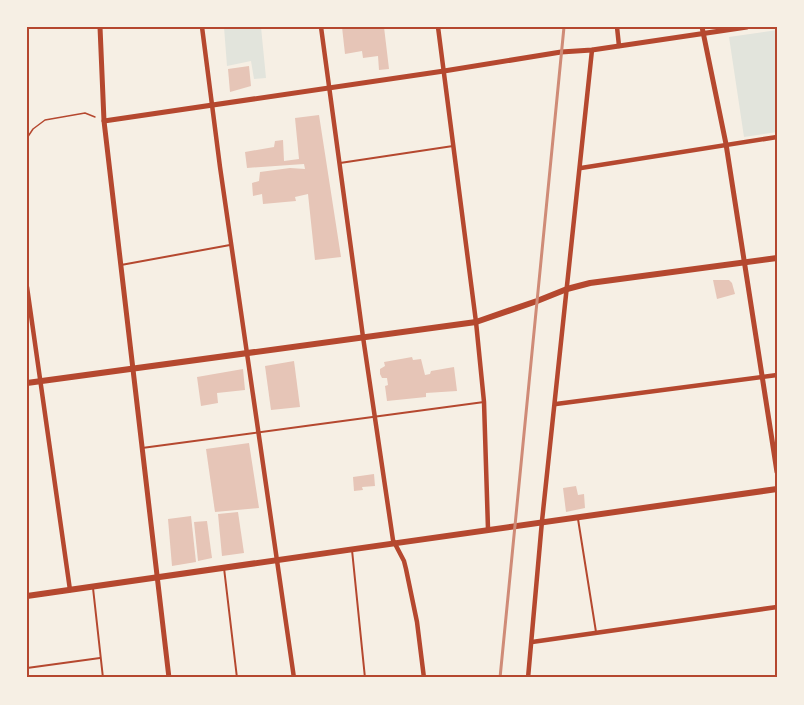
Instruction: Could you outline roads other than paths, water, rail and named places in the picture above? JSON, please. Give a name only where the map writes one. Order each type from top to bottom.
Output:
[{"type":"main road","points":[[27,383],[476,322],[590,283],[777,258]]},
{"type":"main road","points":[[27,596],[777,489]]},
{"type":"street","points":[[100,27],[104,121],[169,678]]},
{"type":"street","points":[[202,27],[294,678]]},
{"type":"street","points":[[321,27],[363,337],[394,543],[406,569],[417,622],[424,678]]},
{"type":"street","points":[[438,27],[484,402],[488,529]]},
{"type":"street","points":[[617,27],[619,46]]},
{"type":"street","points":[[104,121],[561,52],[619,46],[703,30],[747,27]]},
{"type":"street","points":[[703,30],[726,144],[777,472]]},
{"type":"street","points":[[528,678],[542,521],[592,50]]},
{"type":"street","points":[[580,168],[777,137]]},
{"type":"street","points":[[27,287],[70,590]]},
{"type":"street","points":[[556,404],[777,375]]},
{"type":"street","points":[[532,642],[777,608]]},
{"type":"lane","points":[[340,163],[453,146]]},
{"type":"lane","points":[[121,265],[231,245]]},
{"type":"lane","points":[[142,448],[484,402]]},
{"type":"lane","points":[[578,516],[597,633]]},
{"type":"lane","points":[[352,549],[365,678]]},
{"type":"lane","points":[[224,568],[237,678]]},
{"type":"lane","points":[[93,586],[103,678]]},
{"type":"lane","points":[[27,668],[100,658]]},
{"type":"railway","points":[[500,678],[564,27]]}]
